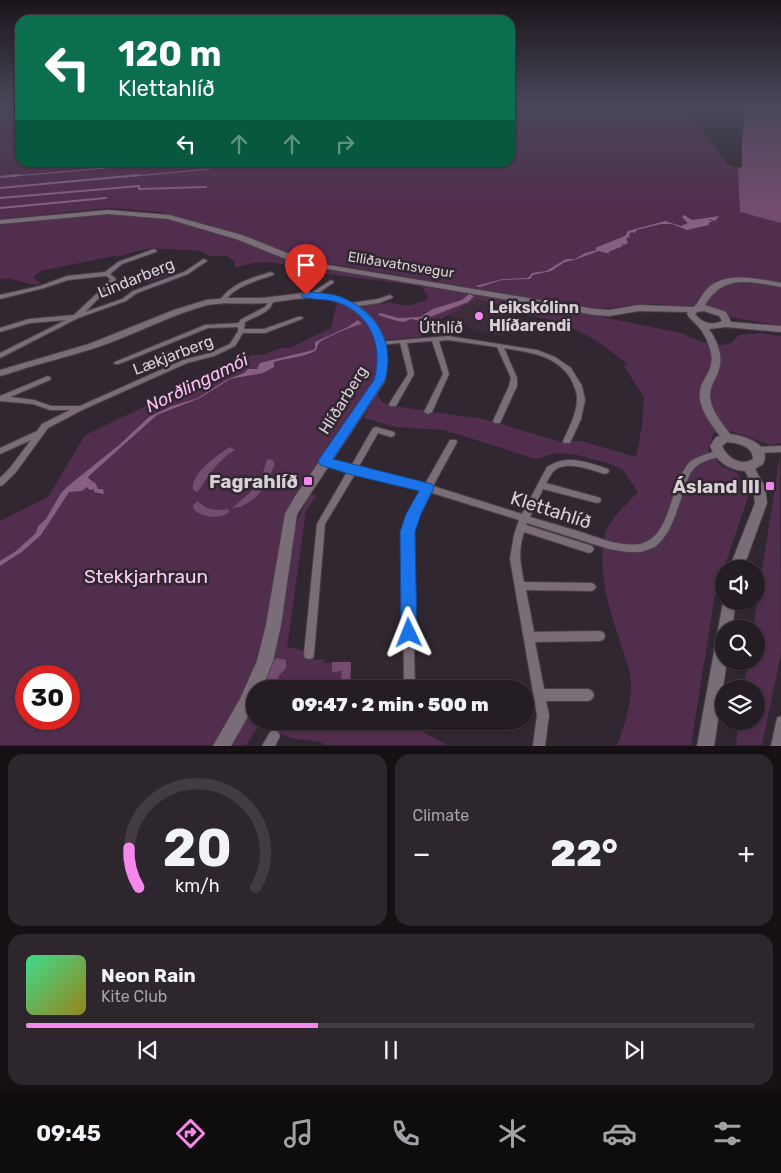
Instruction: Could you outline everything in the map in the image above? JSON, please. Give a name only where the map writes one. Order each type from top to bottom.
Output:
[{"type":"main road","name":"Elliðavatnsvegur","points":[[0,222],[108,212],[144,214],[169,218],[238,237],[288,258],[328,267],[595,312],[609,313],[639,308],[696,309],[722,319]]},
{"type":"main road","points":[[714,347],[692,316],[709,293],[721,284],[738,281],[781,286]]},
{"type":"main road","points":[[709,293],[711,303],[722,319],[781,329]]},
{"type":"main road","name":"Hlíðarberg","points":[[0,373],[91,346],[186,309],[223,300],[270,300],[312,295],[337,299],[351,305],[372,322],[381,342],[383,368],[380,380],[325,461],[292,514],[287,533],[272,632],[265,661],[252,695],[221,746]]},
{"type":"main road","name":"Elliðavatnsvegur","points":[[654,309],[712,326],[722,319]]},
{"type":"main road","points":[[722,319],[714,347],[716,367],[707,384],[705,398],[711,414],[727,438]]},
{"type":"main road","points":[[727,438],[744,441],[757,450],[760,458],[759,461],[748,466],[732,463],[719,454],[717,443],[727,438]]},
{"type":"main road","points":[[739,560],[761,503],[759,487],[748,466]]},
{"type":"main road","points":[[705,746],[718,670]]},
{"type":"street","name":"Lindarberg","points":[[0,297],[42,287],[67,278],[107,274],[120,263],[154,251]]},
{"type":"street","name":"Lindarberg","points":[[0,356],[76,317],[124,300],[135,292],[186,273],[204,261]]},
{"type":"street","name":"Lindarberg","points":[[0,330],[29,321],[76,317],[110,284],[113,279],[107,274]]},
{"type":"street","points":[[223,300],[232,290],[271,274]]},
{"type":"street","points":[[312,295],[331,282]]},
{"type":"street","points":[[351,305],[379,301],[390,297]]},
{"type":"street","name":"Lækjarberg","points":[[0,483],[14,470],[45,426],[185,361],[221,351],[234,345],[245,318],[267,308],[270,300]]},
{"type":"street","name":"Lækjarberg","points":[[117,363],[207,326],[265,331],[300,318]]},
{"type":"street","name":"Úthlíð","points":[[381,342],[448,338],[542,353],[553,358],[569,370],[578,386],[581,400],[577,419],[567,441]]},
{"type":"street","points":[[428,412],[446,374],[435,339]]},
{"type":"street","points":[[393,404],[411,374],[403,341]]},
{"type":"street","points":[[497,421],[513,386],[514,378],[499,345]]},
{"type":"street","name":"Lækjarberg","points":[[0,399],[48,378]]},
{"type":"street","name":"Lækjarberg","points":[[0,399],[34,402],[50,408],[81,408]]},
{"type":"street","points":[[309,654],[321,524],[376,430],[391,434]]},
{"type":"street","name":"Lækjarberg","points":[[0,451],[39,433]]},
{"type":"street","points":[[410,680],[406,540],[410,522],[453,442]]},
{"type":"street","points":[[757,450],[781,449]]},
{"type":"street","name":"Klettahlíð","points":[[325,461],[352,470],[428,488],[522,523],[633,550],[647,547],[657,540],[664,530],[686,474],[692,465],[708,456],[719,454]]},
{"type":"street","points":[[539,746],[543,715],[515,560],[516,544],[522,523],[550,469],[564,462],[605,471]]},
{"type":"street","points":[[541,484],[597,500]]},
{"type":"street","points":[[522,523],[589,549]]},
{"type":"street","points":[[520,586],[591,587]]},
{"type":"street","points":[[530,637],[600,636]]},
{"type":"street","points":[[540,695],[588,695]]},
{"type":"street","points":[[777,746],[781,722]]},
{"type":"shaded area","points":[[742,138],[781,138],[781,223],[740,212],[738,168],[742,167]]},
{"type":"shaded area","points":[[684,215],[692,220],[719,216],[715,221],[708,219],[713,222],[709,222],[709,225],[687,230],[672,224],[661,224],[637,230],[635,233],[632,232],[629,234],[630,237],[626,238],[628,243],[624,245],[622,243],[623,246],[608,252],[610,254],[599,251],[574,260],[565,262],[551,271],[533,275],[530,279],[502,280],[480,287],[475,286],[503,279],[528,278],[532,273],[546,271],[566,259],[575,259],[585,253],[597,250],[595,248],[625,236],[628,231],[665,221],[681,226],[688,223],[682,217]]},
{"type":"shaded area","points":[[469,294],[474,296],[468,302],[420,321],[411,319],[404,322],[397,321],[378,315],[380,313],[399,318],[420,317],[433,309],[462,300]]},
{"type":"shaded area","name":"Leikskólinn Hlíðarendi","points":[[476,299],[511,309],[508,313],[509,319],[503,336],[475,331],[444,312]]},
{"type":"shaded area","points":[[358,320],[362,324],[322,341],[313,352],[274,362],[274,367],[263,373],[230,379],[200,398],[157,415],[89,476],[88,478],[96,484],[98,489],[103,489],[104,494],[94,492],[94,489],[90,490],[87,487],[82,491],[69,492],[41,535],[23,551],[0,566],[0,561],[16,551],[36,533],[38,526],[46,519],[61,493],[68,486],[119,445],[149,417],[172,406],[198,398],[226,380],[244,373],[248,369],[257,369],[260,363],[313,350],[315,342],[348,327]]},
{"type":"shaded area","points":[[230,447],[235,450],[218,463],[198,492],[193,490],[193,484],[200,471],[212,459]]},
{"type":"shaded area","points":[[267,459],[273,460],[275,464],[264,488],[255,498],[241,507],[232,508],[255,487],[262,476]]},
{"type":"shaded area","points":[[198,501],[208,508],[216,510],[228,509],[229,512],[216,517],[202,514],[194,510],[193,505]]},
{"type":"shaded area","points":[[277,658],[286,660],[286,668],[278,677],[279,680],[266,680],[273,661]]},
{"type":"shaded area","points":[[332,662],[351,662],[350,680],[341,680],[342,671],[332,672]]},
{"type":"green space","points":[[0,138],[15,138],[15,167],[515,167],[515,138],[708,138],[728,164],[738,168],[741,212],[781,223],[781,326],[659,304],[589,308],[325,263],[289,254],[245,235],[159,212],[109,208],[0,219]]},
{"type":"green space","name":"Stekkjarhraun","points":[[106,210],[165,216],[232,235],[298,260],[565,309],[681,333],[702,342],[721,345],[731,343],[739,335],[761,333],[781,336],[781,443],[771,445],[731,431],[714,433],[708,450],[721,466],[738,473],[748,497],[727,560],[715,560],[715,595],[691,745],[617,745],[628,711],[631,684],[628,666],[608,600],[602,561],[605,534],[610,523],[638,492],[623,470],[611,464],[577,455],[557,453],[536,459],[444,430],[395,427],[364,418],[377,393],[382,402],[393,406],[483,419],[562,442],[581,441],[636,457],[642,426],[644,397],[623,365],[628,365],[603,345],[578,330],[551,320],[519,314],[519,311],[477,299],[423,329],[422,336],[420,337],[377,340],[380,360],[376,380],[291,504],[284,520],[262,655],[250,680],[246,680],[246,689],[230,723],[213,745],[0,745],[0,521],[48,497],[85,435],[219,371],[231,371],[244,365],[247,358],[252,355],[264,355],[280,348],[289,348],[331,328],[337,302],[352,309],[364,303],[383,304],[390,302],[400,305],[411,305],[426,300],[428,296],[422,287],[413,285],[330,274],[268,262],[247,264],[235,268],[235,262],[227,256],[209,256],[201,251],[150,248],[117,257],[114,256],[41,271],[33,277],[41,284],[36,285],[6,278],[0,279],[0,221]]},
{"type":"green space","points":[[165,264],[178,272],[146,283],[136,275]]},
{"type":"green space","points":[[780,455],[781,653],[762,745],[736,745],[738,730],[765,730],[765,680],[745,680],[747,670],[765,670],[765,620],[754,620],[756,610],[765,610],[764,560]]},
{"type":"green space","points":[[309,494],[317,495],[306,511],[287,648],[299,649],[311,659],[323,659],[324,663],[351,662],[350,680],[261,680],[279,623],[296,524]]},
{"type":"green space","points":[[246,714],[246,730],[256,730],[246,745],[229,746]]},
{"type":"green space","points":[[273,730],[420,730],[447,745],[326,745],[319,742],[291,738]]},
{"type":"waterway","points":[[4,177],[116,167]]},
{"type":"waterway","points":[[125,177],[209,169]]},
{"type":"waterway","points":[[0,177],[19,175]]},
{"type":"waterway","points":[[0,188],[139,175]]},
{"type":"waterway","points":[[0,198],[139,186],[139,189],[206,187]]},
{"type":"waterway","points":[[0,208],[106,198]]},
{"type":"place","name":"Leikskólinn Hlíðarendi","points":[[479,316]]},
{"type":"place","name":"Fagrahlíð","points":[[308,481]]},
{"type":"place","name":"Ásland III","points":[[770,486]]},
{"type":"route","points":[[306,295],[319,295],[337,299],[351,305],[366,315],[379,336],[383,351],[384,360],[380,380],[325,461],[352,470],[428,488],[410,522],[407,532],[409,633]]},
{"type":"water label","name":"Norðlingamói","points":[[197,383]]}]
